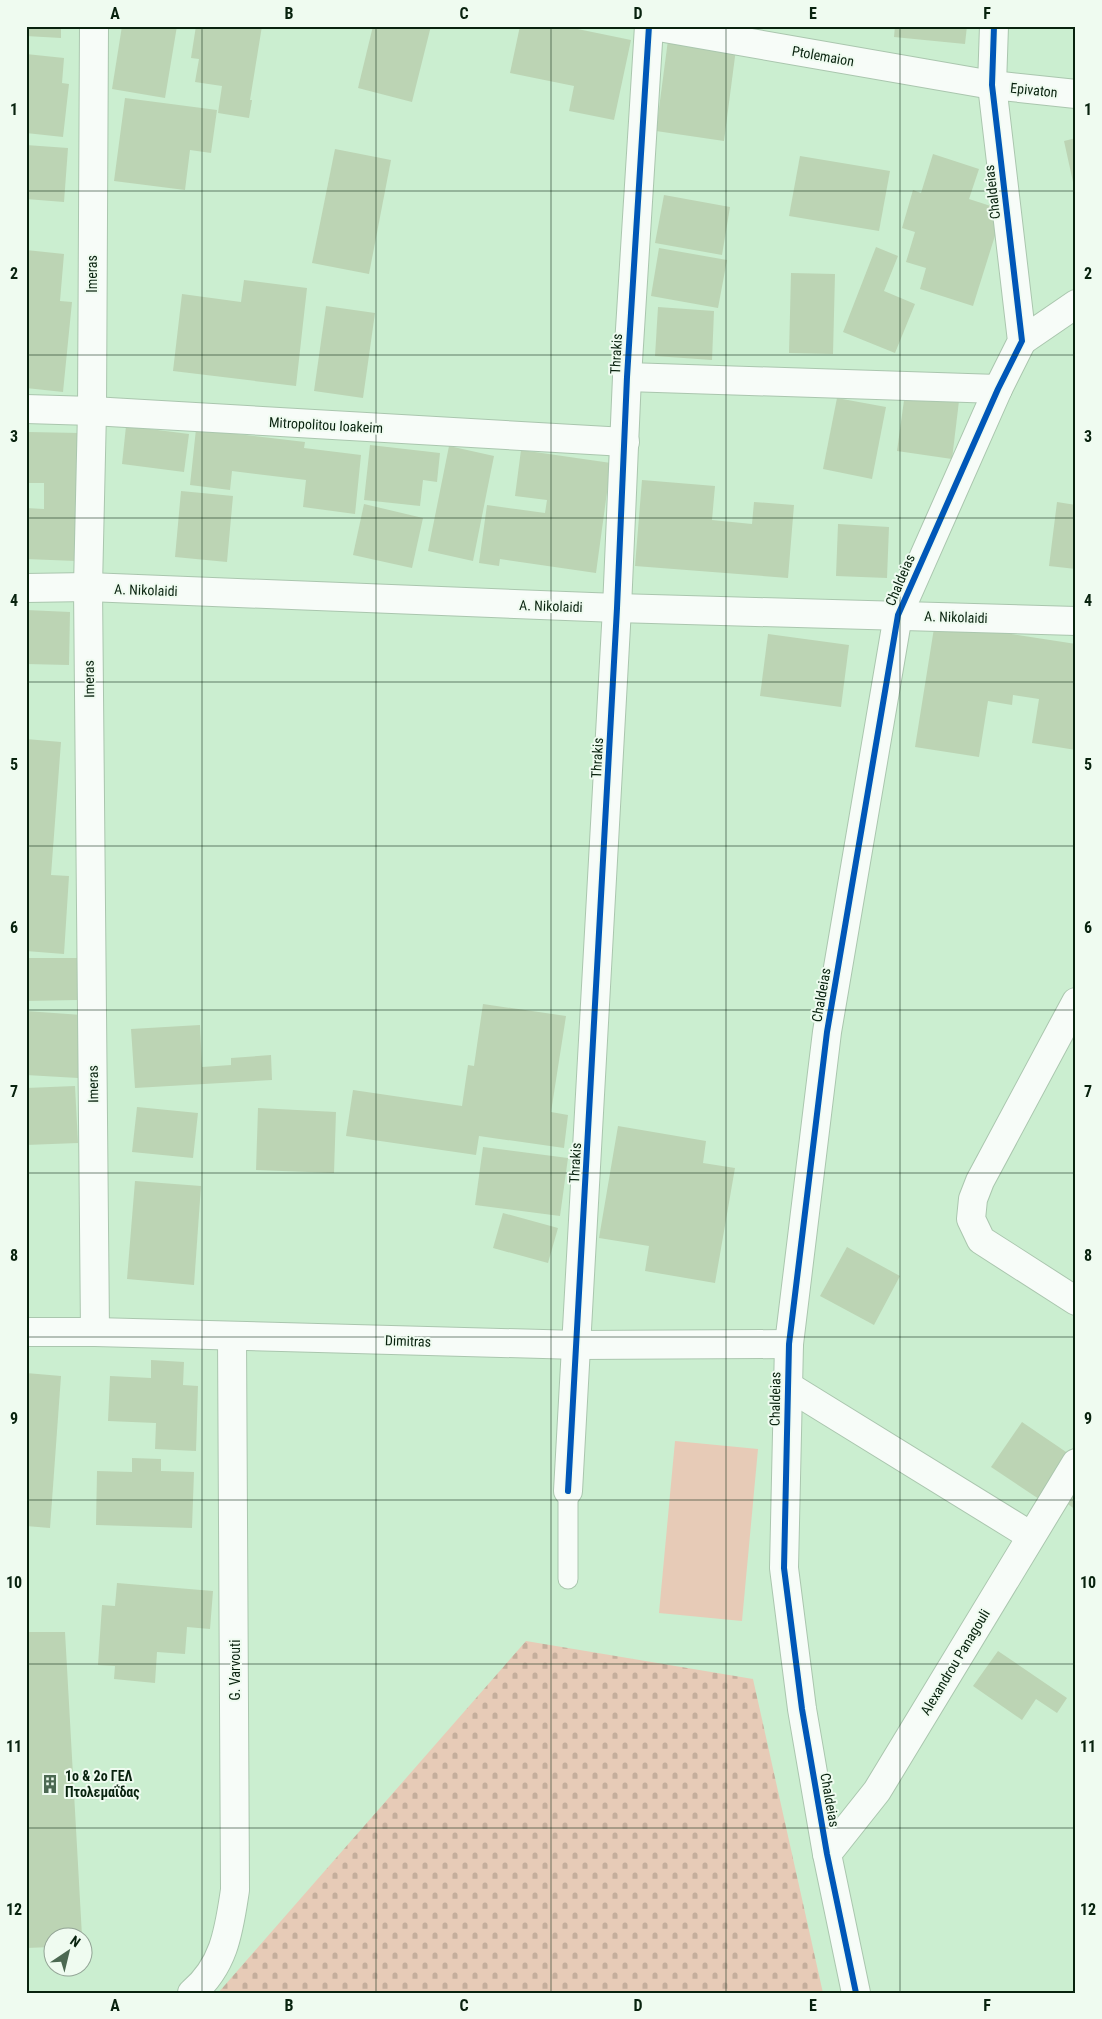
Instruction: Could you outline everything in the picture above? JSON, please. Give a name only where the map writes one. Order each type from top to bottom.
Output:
[{"type":"street","name":"Imeras","points":[[94,26],[92,411],[88,587],[95,1332]]},
{"type":"street","name":"Thrakis","points":[[568,1491],[578,1345],[617,608],[627,377],[648,26]]},
{"type":"street","name":"Ptolemaion","points":[[653,26],[992,85]]},
{"type":"street","name":"Chaldeias","points":[[856,1993],[827,1854],[802,1709],[784,1568],[789,1344],[827,1032],[898,615],[998,389],[1022,341],[992,85],[994,26]]},
{"type":"street","name":"Epivaton","points":[[992,85],[1076,94]]},
{"type":"street","points":[[1022,341],[1076,304]]},
{"type":"street","points":[[627,377],[998,389]]},
{"type":"street","name":"Mitropolitou Ioakeim","points":[[26,409],[92,411],[625,442]]},
{"type":"street","name":"A. Nikolaidi","points":[[26,588],[88,587],[617,608],[1076,621]]},
{"type":"street","points":[[1076,1002],[980,1181],[973,1199],[971,1219],[982,1240],[1076,1301]]},
{"type":"street","name":"Dimitras","points":[[26,1332],[95,1332],[578,1345],[789,1344]]},
{"type":"street","name":"G. Varvouti","points":[[192,1993],[206,1981],[226,1941],[236,1890],[232,1336]]},
{"type":"street","points":[[788,1386],[1031,1536]]},
{"type":"street","name":"Alexandrou Panagouli","points":[[827,1854],[877,1791],[1076,1463]]},
{"type":"lane","points":[[568,1491],[568,1580]]},
{"type":"green space","points":[[675,1441],[758,1449],[742,1621],[659,1613]]},
{"type":"green space","points":[[526,1641],[753,1679],[823,1993],[218,1993]]},
{"type":"building","points":[[26,26],[61,26],[61,38],[26,36]]},
{"type":"building","points":[[122,26],[177,26],[165,98],[112,89]]},
{"type":"building","points":[[196,26],[262,26],[250,100],[252,100],[249,118],[218,113],[222,86],[195,82],[199,59],[191,58]]},
{"type":"building","points":[[373,26],[431,26],[412,102],[358,88]]},
{"type":"building","points":[[520,26],[563,26],[631,40],[614,120],[569,111],[574,86],[510,73]]},
{"type":"building","points":[[895,26],[967,26],[965,44],[894,37]]},
{"type":"building","points":[[668,40],[736,49],[724,141],[656,131]]},
{"type":"building","points":[[26,54],[64,58],[62,83],[69,84],[63,137],[26,133]]},
{"type":"building","points":[[125,98],[217,110],[211,153],[190,150],[185,190],[114,181]]},
{"type":"building","points":[[1076,138],[1076,191],[1075,191],[1064,141]]},
{"type":"building","points":[[26,145],[68,148],[64,202],[26,199]]},
{"type":"building","points":[[335,149],[391,160],[369,274],[312,263]]},
{"type":"building","points":[[933,154],[979,169],[969,199],[1003,210],[973,306],[920,289],[926,268],[906,262],[915,232],[902,228],[913,190],[921,193]]},
{"type":"building","points":[[800,156],[890,171],[879,231],[789,216]]},
{"type":"building","points":[[664,195],[730,207],[722,255],[655,243]]},
{"type":"building","points":[[876,247],[898,256],[884,291],[915,304],[895,353],[843,332]]},
{"type":"building","points":[[659,248],[727,260],[718,308],[651,296]]},
{"type":"building","points":[[26,250],[64,254],[60,301],[72,302],[63,392],[26,388]]},
{"type":"building","points":[[791,273],[835,274],[833,354],[789,353]]},
{"type":"building","points":[[244,280],[307,288],[296,386],[173,371],[182,294],[241,302]]},
{"type":"building","points":[[326,306],[375,313],[363,398],[314,391]]},
{"type":"building","points":[[658,307],[714,311],[712,360],[655,356]]},
{"type":"building","points":[[905,393],[959,401],[952,459],[897,451]]},
{"type":"building","points":[[837,398],[886,407],[872,479],[823,469]]},
{"type":"building","points":[[126,426],[189,434],[184,472],[122,464]]},
{"type":"building","points":[[196,429],[305,442],[304,448],[361,455],[355,514],[303,507],[306,480],[232,471],[230,490],[190,485]]},
{"type":"building","points":[[29,432],[80,433],[76,561],[26,559],[26,508],[44,509],[44,483],[28,483]]},
{"type":"building","points":[[370,445],[440,453],[437,482],[423,480],[420,506],[364,500]]},
{"type":"building","points":[[449,446],[494,456],[473,561],[428,551]]},
{"type":"building","points":[[521,450],[611,463],[596,573],[500,559],[499,566],[479,563],[487,505],[545,513],[547,500],[515,496]]},
{"type":"building","points":[[642,480],[715,486],[712,520],[752,524],[754,502],[794,505],[788,578],[635,566]]},
{"type":"building","points":[[181,491],[233,496],[227,562],[175,557]]},
{"type":"building","points":[[1057,502],[1076,505],[1076,569],[1049,566]]},
{"type":"building","points":[[364,504],[423,518],[412,568],[353,555]]},
{"type":"building","points":[[838,524],[889,527],[887,578],[836,576]]},
{"type":"building","points":[[26,610],[70,612],[69,665],[26,664]]},
{"type":"building","points":[[935,622],[1076,644],[1076,750],[1032,743],[1039,699],[1013,695],[1012,705],[988,701],[979,757],[915,747]]},
{"type":"building","points":[[768,634],[849,645],[841,707],[760,696]]},
{"type":"building","points":[[26,739],[61,742],[51,875],[69,876],[64,954],[26,951]]},
{"type":"building","points":[[26,958],[77,958],[77,1000],[26,1001]]},
{"type":"building","points":[[483,1004],[566,1016],[551,1112],[568,1115],[564,1148],[479,1136],[476,1155],[346,1136],[353,1090],[462,1106],[468,1065],[474,1066]]},
{"type":"building","points":[[26,1011],[82,1015],[78,1078],[26,1075]]},
{"type":"building","points":[[200,1025],[202,1067],[231,1065],[231,1058],[271,1055],[272,1080],[135,1088],[131,1029]]},
{"type":"building","points":[[75,1086],[78,1143],[26,1145],[26,1088]]},
{"type":"building","points":[[137,1107],[198,1113],[193,1158],[132,1152]]},
{"type":"building","points":[[258,1108],[336,1112],[334,1173],[256,1170]]},
{"type":"building","points":[[618,1126],[706,1141],[703,1163],[735,1168],[715,1283],[645,1271],[649,1246],[599,1238]]},
{"type":"building","points":[[483,1147],[568,1158],[560,1216],[475,1205]]},
{"type":"building","points":[[135,1181],[201,1186],[194,1285],[127,1279]]},
{"type":"building","points":[[503,1213],[558,1228],[548,1263],[493,1248]]},
{"type":"building","points":[[847,1247],[900,1276],[874,1325],[820,1296]]},
{"type":"building","points":[[151,1360],[184,1362],[183,1385],[198,1386],[196,1451],[155,1449],[156,1423],[108,1421],[110,1376],[151,1378]]},
{"type":"building","points":[[26,1373],[61,1376],[50,1528],[26,1526]]},
{"type":"building","points":[[1022,1422],[1072,1456],[1042,1501],[991,1467]]},
{"type":"building","points":[[132,1458],[161,1459],[161,1471],[194,1472],[192,1528],[96,1525],[97,1471],[132,1472]]},
{"type":"building","points":[[1076,1486],[1076,1510],[1065,1502]]},
{"type":"building","points":[[117,1583],[213,1591],[210,1629],[187,1627],[185,1654],[157,1652],[155,1683],[114,1679],[115,1666],[98,1665],[102,1605],[115,1606]]},
{"type":"building","name":"1ο & 2ο ΓΕΛ Πτολεμαΐδας","points":[[26,1632],[65,1632],[81,1926],[42,1926],[42,1947],[26,1948]]},
{"type":"building","points":[[998,1651],[1067,1698],[1057,1713],[1036,1699],[1022,1720],[973,1686]]},
{"type":"cycle path","points":[[568,1491],[617,608],[627,377],[649,26]]},
{"type":"cycle path","points":[[856,1993],[827,1854],[802,1709],[784,1568],[789,1344],[827,1032],[898,615],[998,389],[1022,341],[992,85],[994,26]]},
{"type":"place","name":"1ο & 2ο ΓΕΛ Πτολεμαΐδας","points":[[50,1784]]}]
